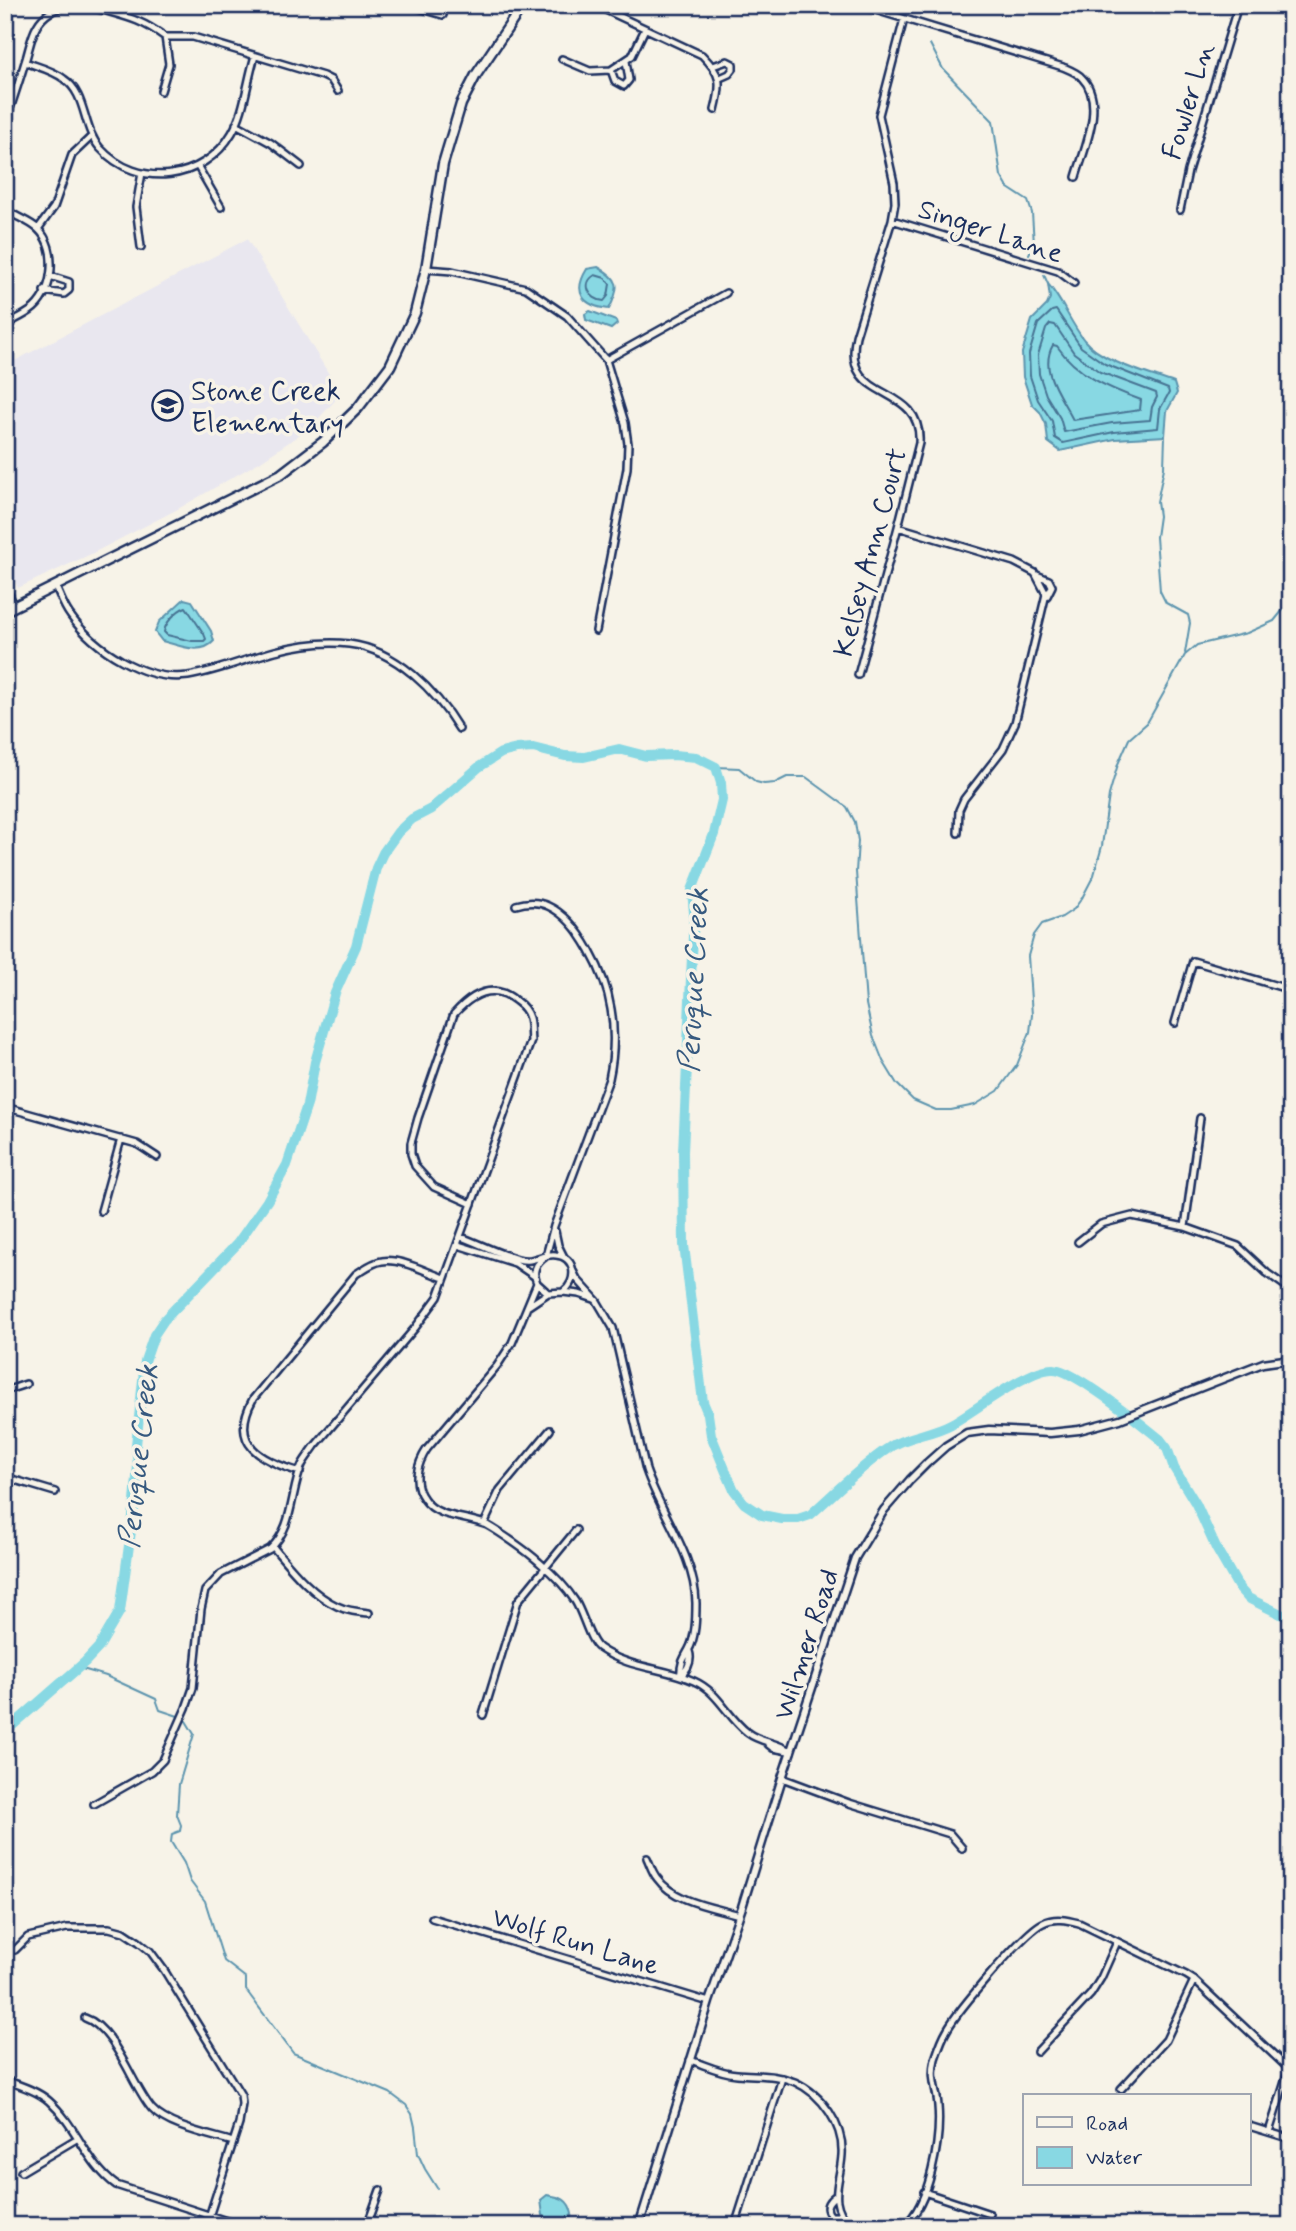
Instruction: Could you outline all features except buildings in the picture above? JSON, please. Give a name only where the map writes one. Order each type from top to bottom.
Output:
[{"type":"main road","points":[[9,609],[281,474],[323,442],[358,408],[390,366],[415,313],[426,269],[443,164],[461,104],[476,75],[523,5]]},
{"type":"street","points":[[45,5],[48,14]]},
{"type":"street","points":[[409,5],[443,15]]},
{"type":"street","points":[[595,5],[702,55],[720,78],[715,110]]},
{"type":"street","points":[[859,5],[1063,67],[1082,77],[1091,91],[1094,109],[1076,177]]},
{"type":"street","name":"Fowler Ln","points":[[1180,210],[1188,171],[1238,5]]},
{"type":"street","points":[[5,124],[37,26],[48,14],[62,6],[93,8],[147,24],[165,37],[193,37],[323,76],[331,80],[338,91]]},
{"type":"street","name":"Kelsey Ann Court","points":[[858,675],[918,452],[920,433],[908,407],[871,386],[859,375],[853,354],[895,204],[894,183],[878,115],[904,19]]},
{"type":"street","points":[[562,59],[590,71],[611,70],[632,56],[645,29]]},
{"type":"street","points":[[161,91],[169,64],[165,37]]},
{"type":"street","points":[[25,62],[54,72],[67,80],[73,87],[91,137],[109,158],[130,169],[158,176],[198,167],[214,155],[228,139],[236,124],[255,56]]},
{"type":"street","points":[[611,70],[615,81],[624,86],[629,79],[626,61]]},
{"type":"street","points":[[713,66],[727,61],[733,64],[729,74],[720,78]]},
{"type":"street","points":[[236,124],[271,143],[301,166]]},
{"type":"street","points":[[38,229],[54,207],[72,155],[91,137]]},
{"type":"street","points":[[198,167],[221,207]]},
{"type":"street","points":[[141,247],[136,207],[142,173]]},
{"type":"street","points":[[5,209],[38,229],[51,251],[52,263],[44,291],[33,309],[5,325]]},
{"type":"street","name":"Singer Lane","points":[[892,220],[1058,271],[1074,283]]},
{"type":"street","points":[[426,269],[452,271],[526,288],[567,316],[606,360],[625,423],[628,444],[627,468],[596,631]]},
{"type":"street","points":[[44,291],[64,294],[69,290],[69,282],[50,276]]},
{"type":"street","points":[[606,360],[726,293]]},
{"type":"street","points":[[898,527],[999,556],[1037,575],[1044,588],[1045,599],[1015,723],[1003,749],[964,799],[959,810],[958,833]]},
{"type":"street","points":[[5,586],[9,609]]},
{"type":"street","points":[[56,587],[69,614],[83,631],[106,651],[133,666],[164,674],[188,676],[285,649],[330,643],[349,644],[377,653],[403,668],[434,694],[459,729]]},
{"type":"street","points":[[516,905],[531,902],[548,906],[581,937],[606,989],[614,1026],[609,1079],[554,1226],[546,1257],[537,1265],[534,1276]]},
{"type":"street","points":[[1175,1023],[1193,961],[1291,990]]},
{"type":"street","points":[[94,1804],[145,1776],[163,1760],[193,1688],[205,1591],[221,1574],[273,1547],[285,1530],[303,1464],[438,1297],[461,1237],[531,1041],[529,1017],[523,1006],[500,992],[489,991],[477,995],[465,1001],[454,1014],[411,1143],[415,1166],[434,1187],[472,1204]]},
{"type":"street","points":[[5,1107],[137,1144],[157,1157]]},
{"type":"street","points":[[1185,1227],[1200,1118]]},
{"type":"street","points":[[102,1211],[121,1139]]},
{"type":"street","points":[[1078,1242],[1101,1224],[1132,1216],[1185,1227],[1238,1246],[1267,1273],[1291,1290]]},
{"type":"street","points":[[554,1226],[558,1245],[572,1265],[573,1271],[572,1283],[563,1292]]},
{"type":"street","points":[[461,1237],[529,1262],[557,1255],[564,1257]]},
{"type":"street","points":[[458,1245],[515,1263],[534,1276],[537,1283],[548,1293]]},
{"type":"street","points":[[300,1472],[267,1461],[256,1454],[249,1444],[244,1428],[245,1417],[253,1399],[356,1273],[384,1260],[444,1278]]},
{"type":"street","points":[[573,1271],[597,1301],[613,1328],[646,1471],[692,1573],[696,1601],[695,1623],[689,1651],[682,1661],[681,1676]]},
{"type":"street","points":[[537,1283],[512,1343],[497,1366],[419,1461],[417,1475],[424,1500],[436,1509],[484,1524],[539,1561],[576,1602],[596,1646],[628,1663],[681,1676],[706,1688],[717,1696],[746,1731],[791,1752]]},
{"type":"street","points":[[527,1307],[548,1293],[579,1294],[597,1301]]},
{"type":"street","name":"Wilmer Road","points":[[639,2226],[690,2060],[856,1558],[884,1510],[909,1480],[939,1452],[967,1433],[989,1430],[1065,1432],[1120,1419],[1263,1363],[1291,1359]]},
{"type":"street","points":[[5,1391],[26,1384]]},
{"type":"street","points":[[484,1524],[500,1490],[550,1430]]},
{"type":"street","points":[[5,1476],[55,1492]]},
{"type":"street","points":[[483,1715],[518,1601],[576,1530]]},
{"type":"street","points":[[273,1547],[296,1573],[327,1601],[342,1608],[369,1614]]},
{"type":"street","points":[[782,1778],[849,1803],[950,1833],[962,1848]]},
{"type":"street","points":[[647,1858],[656,1878],[669,1890],[687,1899],[739,1915]]},
{"type":"street","name":"Wolf Run Lane","points":[[432,1918],[709,2002]]},
{"type":"street","points":[[904,2226],[917,2212],[934,2161],[938,2131],[938,2105],[933,2085],[935,2060],[946,2030],[972,1996],[1027,1936],[1043,1923],[1052,1920],[1070,1920],[1194,1980],[1290,2068],[1269,2132]]},
{"type":"street","points":[[15,1950],[28,1937],[67,1928],[100,1927],[124,1933],[150,1951],[164,1970],[241,2095],[239,2123],[206,2226]]},
{"type":"street","points":[[1037,2052],[1091,1994],[1117,1942]]},
{"type":"street","points":[[1121,2089],[1166,2040],[1194,1980]]},
{"type":"street","points":[[85,2018],[94,2021],[107,2035],[152,2109],[165,2119],[233,2142]]},
{"type":"street","points":[[690,2060],[734,2074],[782,2078],[807,2089],[824,2104],[841,2140],[842,2153],[835,2196],[841,2216],[850,2226]]},
{"type":"street","points":[[735,2226],[782,2078]]},
{"type":"street","points":[[5,2080],[47,2098],[65,2118],[103,2175],[116,2185],[242,2226]]},
{"type":"street","points":[[1250,2126],[1291,2139]]},
{"type":"street","points":[[21,2172],[78,2138]]},
{"type":"street","points":[[367,2226],[380,2190]]},
{"type":"street","points":[[924,2192],[990,2214]]},
{"type":"street","points":[[835,2196],[826,2207],[831,2216],[841,2216]]},
{"type":"shaded area","name":"Stone Creek Elementary","points":[[247,239],[341,394],[319,418],[261,461],[176,510],[18,588],[5,556],[5,366]]},
{"type":"water","points":[[598,267],[611,275],[616,284],[617,289],[609,309],[592,305],[583,297],[581,291],[580,285],[587,269]]},
{"type":"water","points":[[1048,284],[1079,333],[1092,348],[1126,366],[1174,383],[1177,393],[1167,411],[1165,436],[1115,439],[1060,451],[1048,442],[1046,424],[1032,404],[1023,377],[1022,353],[1032,320],[1047,305],[1050,298]]},
{"type":"water","points":[[590,311],[616,321],[617,324],[611,329],[586,320],[585,314]]},
{"type":"water","points":[[184,599],[192,601],[211,631],[214,641],[203,648],[182,647],[162,641],[155,632],[159,622]]},
{"type":"water","points":[[547,2195],[560,2198],[569,2205],[572,2214],[567,2226],[551,2226],[543,2215],[541,2200]]},
{"type":"waterway","points":[[929,5],[930,12]]},
{"type":"waterway","points":[[930,44],[943,69],[993,121],[1001,176],[1008,188],[1028,201],[1032,213],[1034,244],[1029,254]]},
{"type":"waterway","points":[[1044,275],[1048,284]]},
{"type":"waterway","points":[[1165,436],[1164,468],[1157,502],[1159,516],[1156,537],[1160,591],[1166,603],[1188,615],[1190,623],[1185,653]]},
{"type":"waterway","points":[[716,767],[739,768],[756,782],[764,784],[775,783],[787,777],[806,777],[847,807],[855,822],[858,841],[856,872],[866,1004],[873,1036],[883,1061],[897,1084],[913,1100],[936,1110],[975,1105],[998,1091],[1017,1065],[1030,1032],[1032,1015],[1028,956],[1034,935],[1042,924],[1062,917],[1074,909],[1094,875],[1102,846],[1109,795],[1129,739],[1147,723],[1185,655],[1197,645],[1247,633],[1274,621],[1291,600]]},
{"type":"waterway","name":"Peruque Creek","points":[[5,1732],[85,1662],[99,1647],[120,1611],[135,1502],[138,1465],[136,1445],[145,1361],[154,1335],[164,1320],[237,1244],[267,1201],[287,1165],[307,1105],[315,1062],[335,993],[356,946],[376,868],[383,853],[398,832],[412,819],[431,809],[479,767],[501,753],[517,749],[533,748],[565,756],[584,757],[619,749],[646,756],[696,757],[716,767],[721,783],[722,800],[714,834],[692,890],[694,913],[683,1152],[684,1245],[703,1402],[711,1435],[726,1472],[734,1490],[744,1503],[762,1515],[782,1519],[798,1519],[810,1515],[887,1449],[910,1438],[943,1428],[1017,1382],[1044,1370],[1054,1369],[1092,1388],[1160,1439],[1239,1588],[1248,1598],[1291,1619]]},
{"type":"waterway","points":[[79,1668],[106,1676],[156,1699],[160,1710],[178,1716]]},
{"type":"waterway","points":[[186,1721],[194,1734],[179,1784],[177,1815],[180,1831],[172,1834],[171,1842],[184,1863],[190,1881],[205,1901],[224,1961],[246,1978],[246,1990],[293,2053],[390,2093],[406,2105],[412,2114],[418,2154],[437,2188]]},
{"type":"place","name":"Stone Creek Elementary","points":[[168,406]]}]
